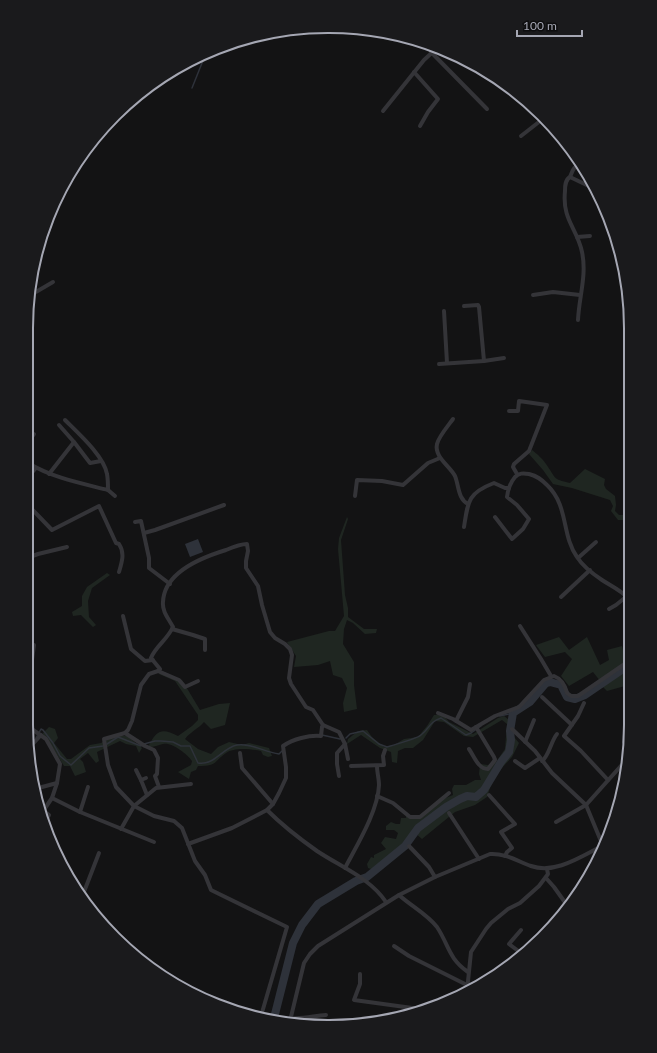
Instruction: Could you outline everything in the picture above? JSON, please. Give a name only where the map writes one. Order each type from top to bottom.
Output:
[{"type":"street","points":[[383,111],[431,52],[487,109]]},
{"type":"street","points":[[414,72],[438,99],[420,126]]},
{"type":"street","points":[[521,136],[539,122]]},
{"type":"street","points":[[575,166],[570,177],[566,180],[564,201],[566,213],[582,252],[583,268],[578,320]]},
{"type":"street","points":[[570,177],[586,185]]},
{"type":"street","points":[[577,237],[590,236]]},
{"type":"street","points":[[36,291],[52,282]]},
{"type":"street","points":[[533,295],[553,292],[580,295]]},
{"type":"street","points":[[464,306],[478,305],[479,307],[484,361]]},
{"type":"street","points":[[444,311],[447,363]]},
{"type":"street","points":[[439,364],[504,358]]},
{"type":"street","points":[[509,411],[518,411],[519,401],[536,402],[547,405],[529,450],[514,464],[513,467],[517,474]]},
{"type":"street","points":[[65,420],[101,461],[107,473],[108,490]]},
{"type":"street","points":[[452,420],[437,443],[440,458],[455,476],[461,498],[468,504]]},
{"type":"street","points":[[59,425],[90,463],[101,461]]},
{"type":"street","points":[[49,474],[74,442]]},
{"type":"street","points":[[355,496],[357,480],[382,481],[403,485],[428,463],[440,458]]},
{"type":"street","points":[[33,466],[64,480],[108,490],[115,496]]},
{"type":"street","points":[[33,472],[36,468]]},
{"type":"street","points":[[496,517],[512,539],[523,529],[529,519],[517,504],[507,497],[512,480],[517,474],[521,473],[539,477],[556,495],[561,504],[572,549],[578,558],[602,580],[624,594]]},
{"type":"street","points":[[464,527],[468,504],[472,497],[481,488],[494,483],[505,488],[509,488]]},
{"type":"street","points":[[144,532],[155,530],[224,505]]},
{"type":"street","points":[[33,510],[52,530],[99,506],[116,543],[122,548],[124,557],[119,572]]},
{"type":"street","points":[[135,522],[141,521],[149,558],[148,568],[170,584]]},
{"type":"street","points":[[578,558],[596,542]]},
{"type":"street","points":[[158,671],[160,669],[151,658],[153,653],[166,639],[173,627],[163,610],[164,595],[170,584],[185,568],[191,564],[211,554],[247,544],[248,551],[246,568],[258,586],[270,632],[275,638],[290,649],[292,655],[289,678],[291,684],[306,707],[313,710],[323,725],[339,732],[345,744],[348,759]]},
{"type":"street","points":[[33,556],[67,547]]},
{"type":"street","points":[[561,597],[590,570]]},
{"type":"street","points":[[608,609],[624,598]]},
{"type":"street","points":[[123,616],[131,649],[145,661],[153,660]]},
{"type":"street","points":[[520,626],[551,676],[554,676],[562,681],[566,686],[567,693],[572,696],[578,696],[624,664]]},
{"type":"street","points":[[172,629],[205,639],[206,650]]},
{"type":"street","points":[[33,653],[34,646]]},
{"type":"street","points":[[198,681],[184,687],[179,680],[158,671],[149,674],[140,685],[132,722],[125,733],[104,739],[108,765],[116,787],[134,806],[154,816],[174,821],[182,828],[195,861],[205,875],[211,890],[287,927],[262,1012]]},
{"type":"street","points":[[438,713],[471,730],[495,716],[519,707],[544,680],[551,676]]},
{"type":"street","points":[[456,721],[468,697],[470,684]]},
{"type":"street","points":[[542,696],[572,725]]},
{"type":"street","points":[[584,703],[578,716],[564,736],[581,751],[608,780]]},
{"type":"street","points":[[526,742],[534,720]]},
{"type":"street","points":[[188,844],[232,828],[267,810],[273,804],[286,778],[283,746],[289,742],[315,735],[321,736],[323,725]]},
{"type":"street","points":[[469,749],[484,769],[488,769],[494,763],[494,757],[476,727]]},
{"type":"street","points":[[512,729],[526,742],[552,773],[586,804],[601,839]]},
{"type":"street","points":[[33,730],[46,739],[60,764],[57,783],[52,798],[45,808]]},
{"type":"street","points":[[125,733],[154,750],[158,758],[157,774],[155,776],[159,787]]},
{"type":"street","points":[[515,761],[525,768],[545,758],[552,740],[557,734]]},
{"type":"street","points":[[34,743],[41,735]]},
{"type":"street","points":[[339,776],[337,753],[345,744]]},
{"type":"street","points":[[351,766],[384,766],[383,756],[385,750]]},
{"type":"street","points":[[240,753],[242,768],[273,804]]},
{"type":"street","points":[[345,868],[365,829],[377,796],[379,785],[377,766]]},
{"type":"street","points":[[556,822],[586,804],[620,766]]},
{"type":"street","points":[[136,770],[148,795]]},
{"type":"street","points":[[141,780],[146,778]]},
{"type":"street","points":[[42,788],[57,783]]},
{"type":"street","points":[[121,829],[134,806],[159,787],[192,784]]},
{"type":"street","points":[[80,812],[88,787]]},
{"type":"street","points":[[377,796],[393,803],[410,818],[420,817],[448,793]]},
{"type":"street","points":[[489,795],[515,824],[501,832],[512,848],[505,856]]},
{"type":"street","points":[[52,798],[80,812],[154,842]]},
{"type":"street","points":[[267,810],[275,819],[317,851],[345,868],[380,893],[386,902]]},
{"type":"street","points":[[449,813],[479,859]]},
{"type":"street","points":[[409,846],[429,867],[435,878]]},
{"type":"street","points":[[291,1017],[304,963],[310,954],[318,946],[386,902],[435,878],[490,854],[498,854],[530,866],[547,869],[572,861],[597,848]]},
{"type":"street","points":[[84,891],[99,853]]},
{"type":"street","points":[[394,946],[409,956],[467,985],[471,952],[491,923],[508,909],[520,903],[546,878],[548,874],[547,869]]},
{"type":"street","points":[[546,878],[565,902]]},
{"type":"street","points":[[399,895],[436,926],[449,952],[462,968],[468,972]]},
{"type":"street","points":[[518,951],[509,944],[521,930]]},
{"type":"street","points":[[360,974],[360,984],[354,1000],[411,1008]]},
{"type":"street","points":[[304,1018],[326,1014]]},
{"type":"shaded area","points":[[532,450],[538,455],[555,477],[560,480],[570,483],[585,469],[605,479],[604,485],[606,489],[615,496],[615,511],[619,515],[624,515],[624,520],[618,520],[611,511],[613,506],[610,500],[572,488],[553,484],[529,454]]},
{"type":"shaded area","points":[[347,517],[348,519],[341,540],[348,617],[364,629],[377,629],[376,633],[365,634],[353,623],[347,620],[344,629],[343,644],[354,662],[354,685],[357,709],[344,712],[343,703],[347,688],[342,678],[333,675],[330,661],[318,665],[294,667],[296,656],[287,642],[329,631],[335,631],[344,616],[338,549],[339,538]]},
{"type":"shaded area","points":[[198,539],[203,552],[190,557],[185,544]]},
{"type":"shaded area","points":[[107,573],[110,575],[92,588],[88,601],[89,617],[96,625],[93,627],[81,615],[73,616],[72,612],[82,606],[82,596],[87,587]]},
{"type":"shaded area","points":[[559,637],[569,650],[587,637],[600,665],[609,660],[607,650],[622,646],[624,655],[624,686],[607,691],[603,687],[591,694],[591,688],[601,682],[593,672],[569,686],[561,676],[572,659],[565,652],[545,657],[536,645]]},
{"type":"shaded area","points":[[162,671],[182,680],[200,710],[219,704],[230,703],[225,725],[211,729],[204,722],[185,739],[198,749],[211,754],[218,747],[229,742],[242,745],[249,743],[269,748],[272,756],[268,757],[263,755],[261,751],[257,750],[233,750],[226,753],[215,763],[198,766],[196,770],[191,772],[189,779],[178,772],[191,765],[192,761],[187,755],[175,747],[167,744],[148,747],[154,737],[160,732],[163,731],[172,733],[178,736],[198,720],[198,715],[175,681],[159,674]]},
{"type":"shaded area","points":[[434,715],[443,715],[449,722],[473,734],[498,718],[504,716],[508,719],[510,732],[519,743],[512,757],[492,782],[487,797],[475,805],[455,812],[422,839],[415,833],[425,823],[436,819],[444,809],[449,809],[463,796],[470,799],[463,795],[453,804],[449,802],[447,806],[417,828],[397,852],[384,860],[381,865],[374,870],[368,868],[367,864],[371,857],[374,858],[374,855],[386,849],[381,843],[385,837],[396,839],[398,833],[394,830],[386,830],[386,826],[391,822],[400,824],[401,818],[406,818],[406,815],[419,817],[443,799],[453,795],[452,789],[454,785],[466,785],[475,780],[481,780],[479,774],[480,764],[488,765],[492,762],[492,760],[497,758],[496,762],[505,749],[507,724],[502,720],[473,737],[464,736],[444,722],[435,721],[423,740],[413,748],[405,748],[398,751],[397,763],[392,762],[391,752],[380,748],[361,735],[347,744],[348,739],[358,731],[367,730],[372,737],[384,747],[394,745],[404,739],[418,737]]},
{"type":"shaded area","points":[[49,727],[55,729],[58,738],[54,743],[67,759],[71,759],[90,745],[101,743],[113,736],[127,736],[142,748],[139,753],[136,746],[120,741],[97,752],[99,761],[96,763],[88,753],[80,759],[83,762],[86,772],[75,776],[70,766],[64,766],[51,745],[42,737],[43,733]]},
{"type":"waterway","points":[[192,88],[203,61]]},
{"type":"waterway","points":[[275,1015],[293,943],[302,925],[318,904],[356,881],[367,877],[405,846],[418,828],[446,807],[467,796],[476,797],[484,790],[509,752],[513,713],[530,702],[546,683],[550,682],[561,685],[567,697],[575,699],[585,695],[624,668]]},
{"type":"waterway","points":[[500,716],[513,713]]},
{"type":"waterway","points":[[346,738],[350,734],[363,731],[379,744],[387,747],[419,736],[434,721],[441,718],[466,735],[481,726]]},
{"type":"waterway","points":[[36,738],[41,729],[43,730],[53,743],[60,756],[71,765],[89,748],[103,746]]},
{"type":"waterway","points":[[322,735],[340,739]]},
{"type":"waterway","points":[[107,744],[118,737],[141,746]]},
{"type":"waterway","points":[[144,744],[161,741],[173,742],[181,746],[190,746],[198,763],[209,762],[237,745],[253,746],[279,754],[282,751]]}]
